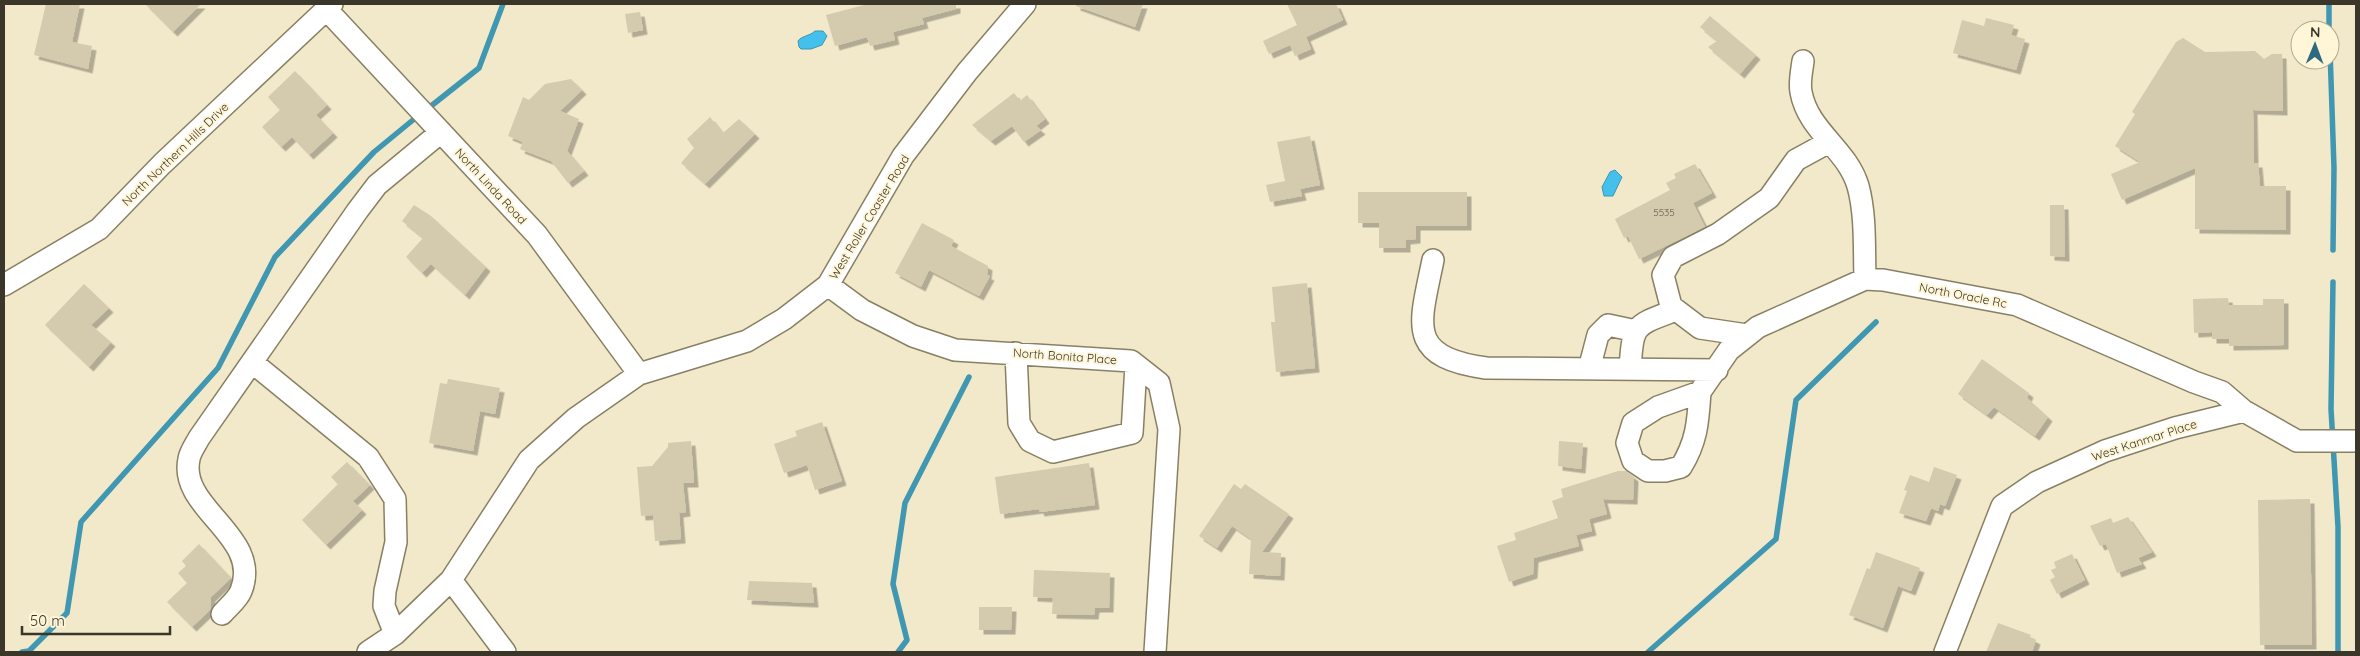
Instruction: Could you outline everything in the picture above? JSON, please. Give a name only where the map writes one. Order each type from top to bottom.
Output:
[{"type":"street","name":"West Roller Coaster Road","points":[[368,652],[395,634],[451,580],[529,460],[576,418],[639,374],[747,341],[784,319],[828,285],[904,156],[967,72],[1025,4]]},
{"type":"street","name":"North Linda Road","points":[[330,7],[441,132],[537,235],[639,374]]},
{"type":"street","name":"North Northern Hills Drive","points":[[4,285],[99,229],[162,164],[330,7]]},
{"type":"street","points":[[1700,392],[1729,350],[1758,327],[1865,278],[1863,216],[1858,186],[1847,161],[1821,134],[1801,91],[1803,61]]},
{"type":"street","points":[[222,614],[241,592],[245,573],[240,551],[189,484],[188,458],[199,438],[358,210],[377,186],[441,132]]},
{"type":"street","points":[[1747,336],[1700,328],[1671,306],[1663,275],[1673,257],[1718,234],[1768,198],[1796,160],[1829,142]]},
{"type":"street","points":[[1433,260],[1421,318],[1423,338],[1430,347],[1456,362],[1486,368],[1716,370]]},
{"type":"street","name":"North Oracle Rc","points":[[1865,278],[2017,305],[2194,382],[2222,392],[2244,411]]},
{"type":"street","name":"North Bonita Place","points":[[828,285],[862,310],[913,336],[955,350],[1131,361],[1159,383],[1169,429],[1155,652]]},
{"type":"street","points":[[1630,369],[1632,338],[1642,323],[1676,310]]},
{"type":"street","points":[[1589,369],[1598,335],[1608,325],[1636,331]]},
{"type":"street","points":[[1016,353],[1019,423],[1030,441],[1053,452],[1132,433],[1136,365]]},
{"type":"street","points":[[252,362],[368,457],[395,499],[396,542],[385,591],[384,606],[395,634]]},
{"type":"street","points":[[2244,411],[2297,441],[2356,441]]},
{"type":"street","name":"West Kanmar Place","points":[[1945,652],[2002,506],[2037,482],[2105,451],[2175,428],[2244,411]]},
{"type":"street","points":[[451,580],[505,652]]},
{"type":"water","points":[[815,31],[823,31],[827,36],[822,45],[811,49],[801,49],[798,41]]},
{"type":"water","points":[[1615,170],[1622,177],[1613,196],[1604,196],[1602,187],[1610,172]]},
{"type":"building","points":[[46,4],[80,4],[72,42],[92,46],[88,69],[34,55]]},
{"type":"building","points":[[145,4],[201,4],[173,32]]},
{"type":"building","points":[[868,4],[956,4],[956,9],[922,18],[924,24],[893,32],[895,40],[870,46],[867,37],[835,46],[826,15]]},
{"type":"building","points":[[1076,4],[1143,4],[1135,27],[1076,6]]},
{"type":"building","points":[[1287,4],[1336,4],[1343,20],[1306,37],[1311,49],[1295,56],[1290,45],[1269,54],[1263,41],[1297,25]]},
{"type":"building","points":[[640,12],[643,30],[628,33],[625,14]]},
{"type":"building","points":[[1710,16],[1756,55],[1740,74],[1708,47],[1717,41],[1700,27]]},
{"type":"building","points":[[1986,18],[2014,25],[2011,35],[2025,39],[2016,70],[1953,53],[1962,20],[1984,26]]},
{"type":"building","points":[[2183,38],[2205,52],[2255,51],[2264,59],[2272,54],[2282,54],[2283,111],[2253,110],[2254,163],[2258,163],[2260,186],[2286,186],[2286,230],[2195,229],[2195,168],[2122,200],[2111,174],[2140,162],[2115,146],[2135,114],[2132,112],[2176,42]]},
{"type":"building","points":[[295,71],[327,105],[316,115],[333,133],[309,155],[292,137],[281,147],[262,127],[280,110],[268,97]]},
{"type":"building","points":[[571,79],[582,90],[560,111],[579,119],[567,151],[584,171],[568,183],[551,161],[520,149],[523,142],[508,136],[523,97],[529,100],[545,84]]},
{"type":"building","points":[[1014,93],[1020,101],[1027,95],[1045,119],[1036,126],[1041,130],[1024,142],[1012,126],[991,141],[972,125]]},
{"type":"building","points":[[710,117],[723,133],[739,119],[755,134],[705,184],[681,163],[694,148],[687,139]]},
{"type":"building","points":[[1310,136],[1320,185],[1300,189],[1302,196],[1270,202],[1266,185],[1285,181],[1277,142]]},
{"type":"building","points":[[1695,164],[1712,193],[1693,203],[1705,227],[1639,259],[1628,236],[1624,238],[1615,219],[1670,190],[1666,183],[1676,178],[1674,174]]},
{"type":"building","points":[[1358,192],[1467,192],[1467,226],[1416,226],[1416,239],[1406,240],[1406,248],[1379,248],[1379,223],[1358,223]]},
{"type":"building","points":[[414,205],[431,216],[486,267],[465,295],[431,264],[422,273],[406,257],[423,238],[402,221]]},
{"type":"building","points":[[2050,205],[2064,205],[2065,257],[2050,256]]},
{"type":"building","points":[[922,223],[954,240],[951,246],[988,266],[987,275],[990,276],[979,296],[929,270],[921,287],[895,273]]},
{"type":"building","points":[[1307,283],[1315,368],[1276,372],[1271,322],[1275,322],[1272,287]]},
{"type":"building","points":[[84,284],[109,308],[91,325],[111,342],[89,367],[45,325]]},
{"type":"building","points":[[2228,298],[2229,305],[2263,305],[2263,299],[2284,299],[2284,345],[2229,346],[2229,339],[2212,339],[2212,332],[2194,333],[2193,299]]},
{"type":"building","points":[[1982,359],[2029,393],[2027,398],[2048,417],[2035,436],[1994,407],[1987,415],[1958,394]]},
{"type":"building","points":[[448,379],[500,388],[495,414],[480,411],[473,451],[429,443],[440,383],[447,384]]},
{"type":"building","points":[[822,422],[842,481],[815,490],[807,465],[784,473],[774,444],[797,436],[795,431]]},
{"type":"building","points":[[691,441],[694,483],[683,483],[686,512],[679,513],[681,539],[655,541],[653,515],[641,516],[637,467],[652,466],[668,447],[668,443]]},
{"type":"building","points":[[1559,441],[1583,443],[1581,469],[1558,466]]},
{"type":"building","points":[[347,462],[370,485],[353,501],[362,510],[326,545],[302,520],[338,484],[331,477]]},
{"type":"building","points":[[1089,463],[1095,505],[1040,512],[1039,509],[1000,514],[995,477]]},
{"type":"building","points":[[1934,467],[1957,475],[1945,506],[1940,504],[1938,511],[1931,508],[1926,521],[1899,513],[1907,491],[1904,490],[1910,475],[1929,482]]},
{"type":"building","points":[[1618,471],[1626,471],[1634,477],[1633,500],[1603,499],[1607,514],[1589,519],[1592,531],[1576,535],[1579,546],[1534,558],[1533,574],[1509,582],[1497,546],[1516,540],[1514,533],[1558,518],[1552,501],[1563,497],[1561,489]]},
{"type":"building","points":[[1234,484],[1241,489],[1245,484],[1289,514],[1262,552],[1281,553],[1280,576],[1249,574],[1251,539],[1232,526],[1217,548],[1199,536]]},
{"type":"building","points":[[2310,499],[2312,645],[2260,645],[2258,500]]},
{"type":"building","points":[[2128,517],[2152,552],[2138,558],[2142,564],[2117,573],[2106,544],[2100,546],[2090,526],[2111,518],[2113,523]]},
{"type":"building","points":[[199,544],[231,578],[211,597],[210,610],[192,627],[167,602],[187,583],[178,573],[186,566],[182,561]]},
{"type":"building","points":[[1876,552],[1920,568],[1911,591],[1898,586],[1883,628],[1849,615],[1867,568],[1870,569]]},
{"type":"building","points":[[2072,554],[2085,580],[2057,594],[2050,580],[2055,577],[2051,570],[2056,568],[2054,562]]},
{"type":"building","points":[[1034,570],[1110,573],[1109,608],[1095,608],[1094,615],[1052,614],[1053,598],[1033,597]]},
{"type":"building","points":[[749,581],[812,583],[814,603],[747,600]]},
{"type":"building","points":[[979,607],[1012,607],[1011,630],[979,630]]},
{"type":"building","points":[[1998,623],[2031,635],[2030,637],[2036,640],[2032,652],[1986,652]]},
{"type":"waterway","points":[[426,110],[479,68],[503,4]]},
{"type":"waterway","points":[[2329,4],[2329,20]]},
{"type":"waterway","points":[[2331,70],[2334,168],[2333,250]]},
{"type":"waterway","points":[[22,652],[29,651],[67,613],[81,522],[218,368],[275,257],[374,152],[419,115]]},
{"type":"waterway","points":[[2333,282],[2331,409],[2338,527],[2338,652]]},
{"type":"waterway","points":[[1648,652],[1776,539],[1796,400],[1876,322]]},
{"type":"waterway","points":[[898,652],[907,640],[893,584],[905,503],[969,377]]}]
